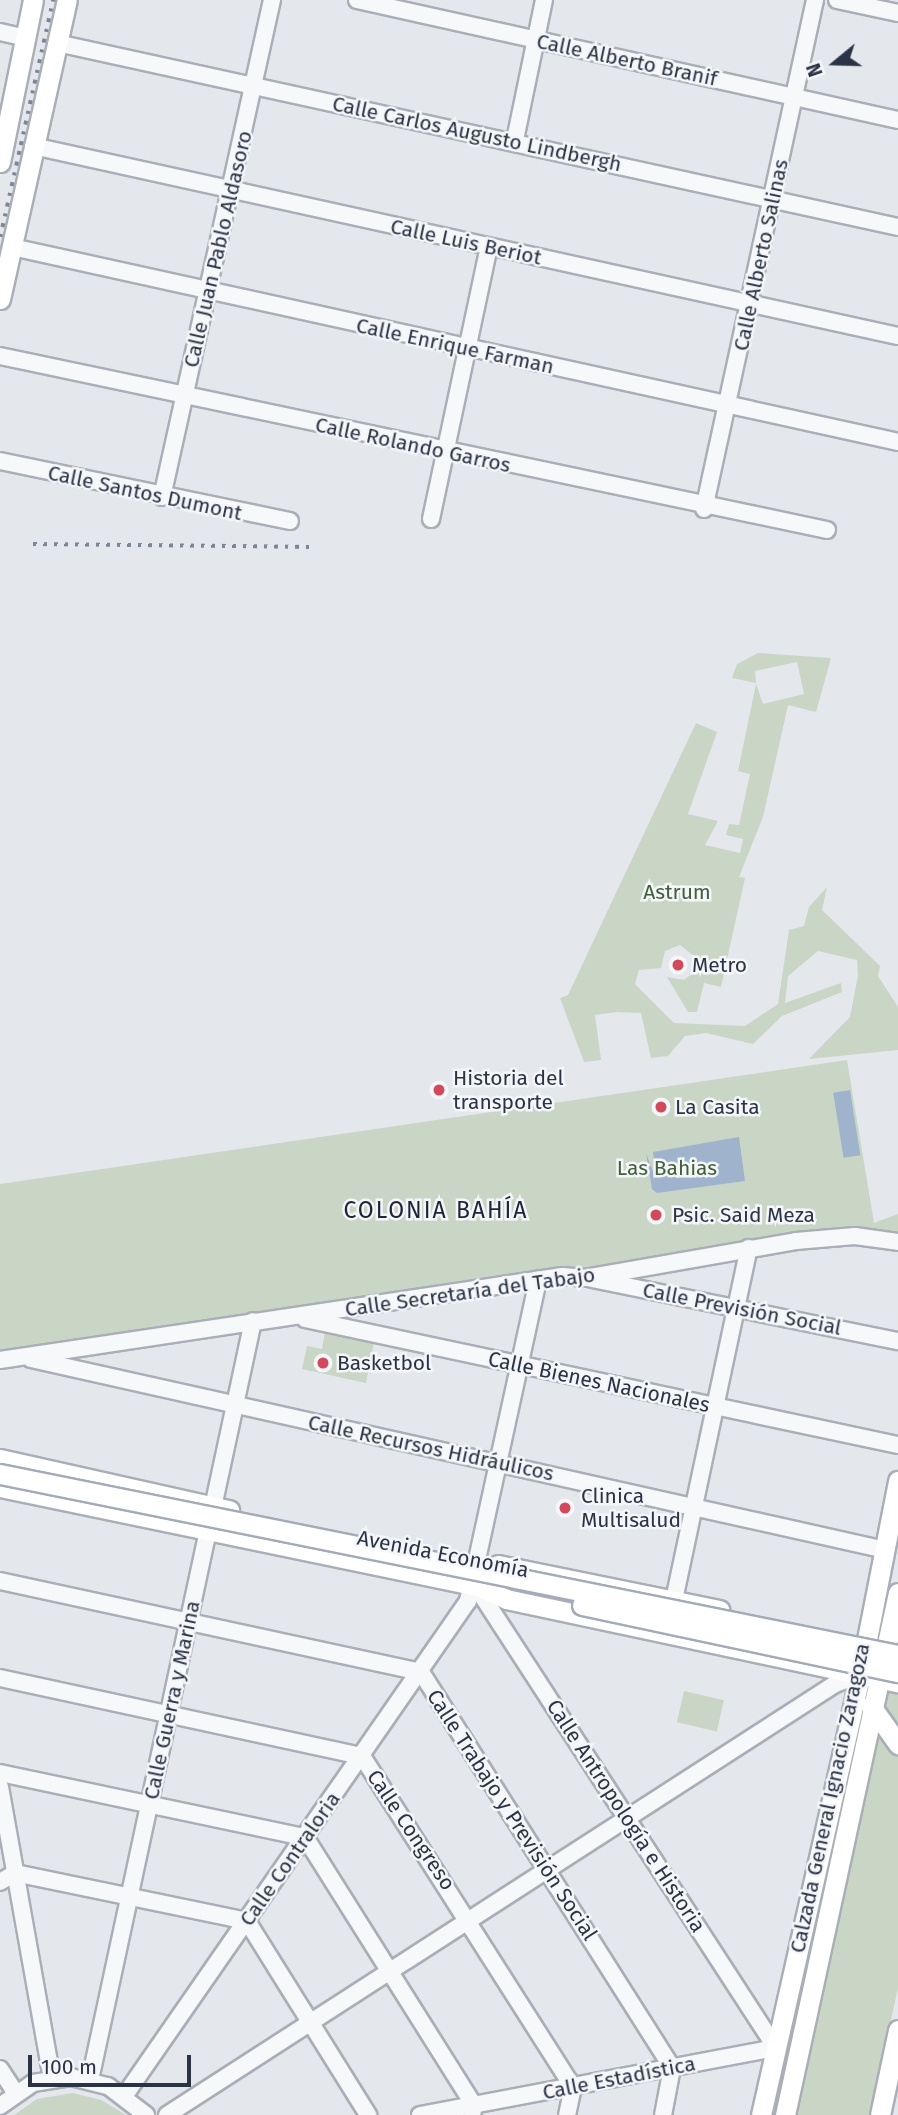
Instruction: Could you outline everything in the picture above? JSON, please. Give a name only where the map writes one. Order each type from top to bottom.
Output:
[{"type":"main road","points":[[0,162],[33,0]]},
{"type":"main road","points":[[0,299],[67,0]]},
{"type":"main road","points":[[0,1461],[174,1505],[214,1507]]},
{"type":"main road","name":"Avenida Economía","points":[[0,1461],[674,1600],[894,1650]]},
{"type":"main road","points":[[0,1474],[894,1650]]},
{"type":"main road","name":"Calzada General Ignacio Zaragoza","points":[[785,2115],[872,1706],[863,1642],[898,1480]]},
{"type":"main road","name":"Avenida Economía","points":[[0,1488],[475,1585],[506,1599],[898,1682]]},
{"type":"main road","points":[[475,1585],[898,1672]]},
{"type":"main road","name":"Calzada General Ignacio Zaragoza","points":[[761,2115],[869,1677],[894,1650],[898,1593]]},
{"type":"main road","points":[[812,1665],[826,1652],[818,1632]]},
{"type":"main road","points":[[872,1706],[898,1744]]},
{"type":"main road","points":[[880,2115],[898,2030]]},
{"type":"street","name":"Calle Juan Pablo Aldasoro","points":[[162,498],[272,0]]},
{"type":"street","name":"Calle Alberto Branif","points":[[356,0],[898,120]]},
{"type":"street","points":[[515,140],[544,0]]},
{"type":"street","name":"Calle Alberto Salinas","points":[[704,509],[796,97],[815,0]]},
{"type":"street","points":[[837,0],[898,13]]},
{"type":"street","points":[[0,32],[26,38]]},
{"type":"street","name":"Calle Carlos Augusto Lindbergh","points":[[57,43],[515,140],[898,227]]},
{"type":"street","name":"Calle Luis Beriot","points":[[33,146],[898,336]]},
{"type":"street","name":"Calle Enrique Farman","points":[[12,247],[208,293],[898,442]]},
{"type":"street","points":[[431,519],[489,247]]},
{"type":"street","name":"Calle Rolando Garros","points":[[0,356],[704,509],[827,530]]},
{"type":"street","name":"Calle Santos Dumont","points":[[0,461],[162,498],[290,521]]},
{"type":"street","name":"Calle Secretaría del Tabajo","points":[[0,1360],[253,1321],[300,1318],[538,1280],[585,1278],[749,1248],[855,1236],[898,1242]]},
{"type":"street","points":[[674,1600],[749,1248]]},
{"type":"street","name":"Calle Previsión Social","points":[[585,1278],[898,1341]]},
{"type":"street","points":[[475,1585],[477,1560],[538,1280]]},
{"type":"street","name":"Calle Bienes Nacionales","points":[[300,1318],[898,1445]]},
{"type":"street","name":"Calle Guerra y Marina","points":[[90,2080],[253,1321]]},
{"type":"street","name":"Calle Recursos Hidráulicos","points":[[22,1357],[695,1505],[881,1549]]},
{"type":"street","name":"Calle Trabajo y Previsión Social","points":[[0,1581],[421,1672],[673,2068]]},
{"type":"street","name":"Calle Contraloria","points":[[125,2095],[421,1672],[475,1585]]},
{"type":"street","name":"Calle Antropología e Historia","points":[[475,1585],[776,2048]]},
{"type":"street","points":[[167,2115],[835,1684],[869,1677]]},
{"type":"street","name":"Calle Congreso","points":[[0,1678],[362,1756],[471,1919],[573,2087]]},
{"type":"street","points":[[0,1773],[305,1837],[392,1971],[473,2110]]},
{"type":"street","points":[[0,1787],[52,2078]]},
{"type":"street","points":[[0,1882],[15,1873],[131,1894],[247,1921],[369,2115]]},
{"type":"street","name":"Calle Estadística","points":[[420,2115],[473,2110],[573,2087],[776,2048]]},
{"type":"street","points":[[663,2115],[673,2068]]},
{"type":"street","points":[[0,2069],[15,2092]]},
{"type":"street","points":[[0,2106],[15,2092],[52,2078],[90,2080],[125,2095],[146,2115]]},
{"type":"street","points":[[567,2115],[573,2087]]},
{"type":"green space","name":"Astrum","points":[[758,653],[831,658],[816,712],[788,705],[763,817],[739,877],[745,878],[721,987],[704,983],[697,1012],[688,1012],[667,977],[684,980],[693,973],[694,956],[680,945],[665,951],[661,968],[639,970],[635,984],[674,1023],[745,1026],[778,1004],[789,930],[804,926],[809,907],[827,887],[822,910],[880,966],[878,976],[898,1007],[898,1050],[809,1059],[850,1017],[858,975],[857,960],[818,951],[788,976],[785,1003],[841,983],[842,992],[782,1016],[753,1044],[706,1033],[685,1036],[668,1056],[651,1058],[641,1013],[617,1012],[595,1015],[601,1060],[584,1062],[560,998],[568,995],[696,723],[717,732],[688,814],[718,821],[705,845],[740,853],[743,839],[726,835],[729,824],[739,825],[750,774],[738,771],[756,684],[763,704],[804,694],[797,662],[755,671],[756,683],[732,678],[737,664]]},
{"type":"green space","name":"Las Bahias","points":[[847,1060],[874,1223],[898,1214],[898,1250],[863,1243],[845,1229],[600,1269],[0,1352],[0,1184]]},
{"type":"green space","points":[[325,1332],[374,1342],[366,1383],[302,1369],[307,1346],[322,1349]]},
{"type":"green space","points":[[887,1685],[898,1687],[898,1988],[870,2115],[794,2115]]},
{"type":"green space","points":[[684,1691],[724,1700],[717,1731],[677,1722]]},
{"type":"green space","points":[[73,2093],[101,2100],[126,2115],[14,2115],[37,2099]]},
{"type":"water","points":[[850,1090],[860,1155],[844,1158],[833,1093]]},
{"type":"water","points":[[739,1137],[745,1181],[657,1193],[652,1189],[646,1153],[655,1177],[653,1152]]},
{"type":"railway","points":[[0,237],[53,0]]},
{"type":"railway","points":[[33,544],[312,547]]},
{"type":"place","name":"Metro","points":[[678,965]]},
{"type":"place","name":"Historia del transporte","points":[[439,1090]]},
{"type":"place","name":"La Casita","points":[[661,1107]]},
{"type":"place","name":"Psic. Said Meza","points":[[656,1215]]},
{"type":"place","name":"Basketbol","points":[[323,1363]]},
{"type":"place","name":"Clinica Multisalud","points":[[565,1508]]},
{"type":"district","name":"COLONIA BAHÍA","points":[[436,1210]]}]
